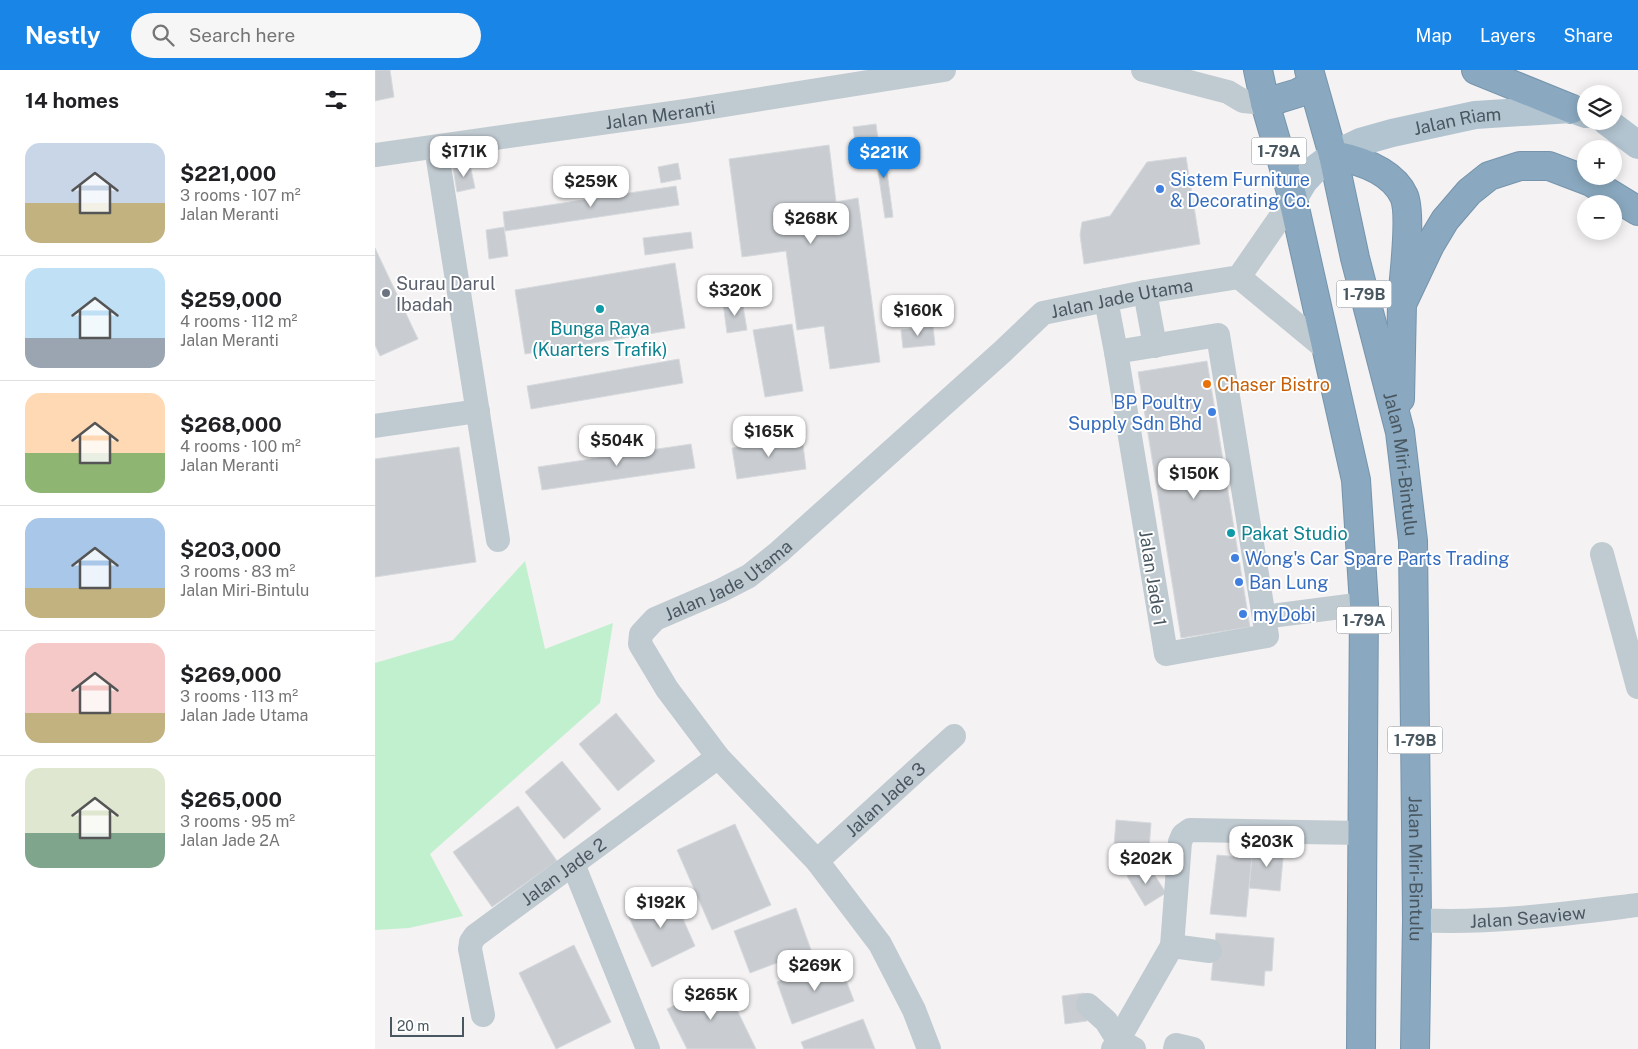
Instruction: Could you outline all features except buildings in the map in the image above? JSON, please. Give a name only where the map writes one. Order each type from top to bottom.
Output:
[{"type":"highway","name":"1-79A","points":[[1258,70],[1265,103],[1293,199],[1356,480],[1364,604],[1361,1049]]},
{"type":"highway","points":[[1475,70],[1577,110]]},
{"type":"highway","points":[[1265,103],[1298,93],[1311,77]]},
{"type":"highway","name":"Jalan Miri-Bintulu","points":[[1311,77],[1333,155],[1355,258],[1400,432],[1413,541],[1417,920],[1415,1049]]},
{"type":"highway","points":[[1333,155],[1376,168],[1394,181],[1405,197],[1407,229],[1402,304],[1400,432]]},
{"type":"highway","points":[[1402,304],[1430,245],[1445,220],[1469,192],[1489,176],[1520,166],[1549,166],[1591,182],[1638,211]]},
{"type":"main road","name":"Jalan Riam","points":[[1293,199],[1309,174],[1333,155],[1360,142],[1475,115],[1577,111]]},
{"type":"main road","points":[[1618,130],[1638,145]]},
{"type":"street","name":"Jalan Meranti","points":[[375,155],[687,111],[945,70]]},
{"type":"street","points":[[1143,70],[1228,92],[1243,101],[1265,103]]},
{"type":"street","points":[[1213,70],[1228,92]]},
{"type":"street","points":[[435,147],[498,540]]},
{"type":"street","points":[[1293,199],[1239,277],[1326,349]]},
{"type":"street","name":"Jalan Jade Utama","points":[[929,1049],[914,1010],[880,944],[817,861],[718,757],[667,690],[640,644],[641,634],[655,619],[720,591],[749,576],[779,552],[1043,313],[1145,292],[1239,277]]},
{"type":"street","points":[[1145,292],[1155,346]]},
{"type":"street","points":[[1106,300],[1116,352]]},
{"type":"street","name":"Jalan Jade 1","points":[[1218,335],[1267,636],[1165,654],[1116,352],[1218,335]]},
{"type":"street","points":[[375,426],[477,412]]},
{"type":"street","points":[[1601,554],[1638,688]]},
{"type":"street","points":[[1264,617],[1364,604]]},
{"type":"street","name":"Jalan Jade 3","points":[[817,861],[954,736]]},
{"type":"street","name":"Jalan Jade 2","points":[[483,1015],[470,949],[471,942],[475,936],[718,757]]},
{"type":"street","points":[[1122,1046],[1172,946],[1180,842],[1183,836],[1190,830],[1363,833]]},
{"type":"street","points":[[573,864],[648,1049]]},
{"type":"street","name":"Jalan Seaview","points":[[1417,920],[1453,922],[1503,920],[1638,906]]},
{"type":"street","points":[[1172,946],[1210,951]]},
{"type":"street","points":[[1088,1005],[1106,1021],[1122,1046]]},
{"type":"street","points":[[1175,1049],[1177,1045],[1193,1049]]},
{"type":"green space","points":[[525,561],[545,649],[613,623],[600,703],[430,854],[463,916],[409,928],[375,930],[375,663],[453,640]]},
{"type":"place","name":"Sistem Furniture & Decorating Co.","points":[[1160,189]]},
{"type":"place","name":"Surau Darul Ibadah","points":[[386,293]]},
{"type":"place","name":"Bunga Raya (Kuarters Trafik)","points":[[600,309]]},
{"type":"place","name":"Chaser Bistro","points":[[1207,384]]},
{"type":"place","name":"BP Poultry Supply Sdn Bhd","points":[[1212,412]]},
{"type":"place","name":"Pakat Studio","points":[[1231,533]]},
{"type":"place","name":"Wong's Car Spare Parts Trading","points":[[1235,558]]},
{"type":"place","name":"Ban Lung","points":[[1239,582]]},
{"type":"place","name":"myDobi","points":[[1243,614]]}]
